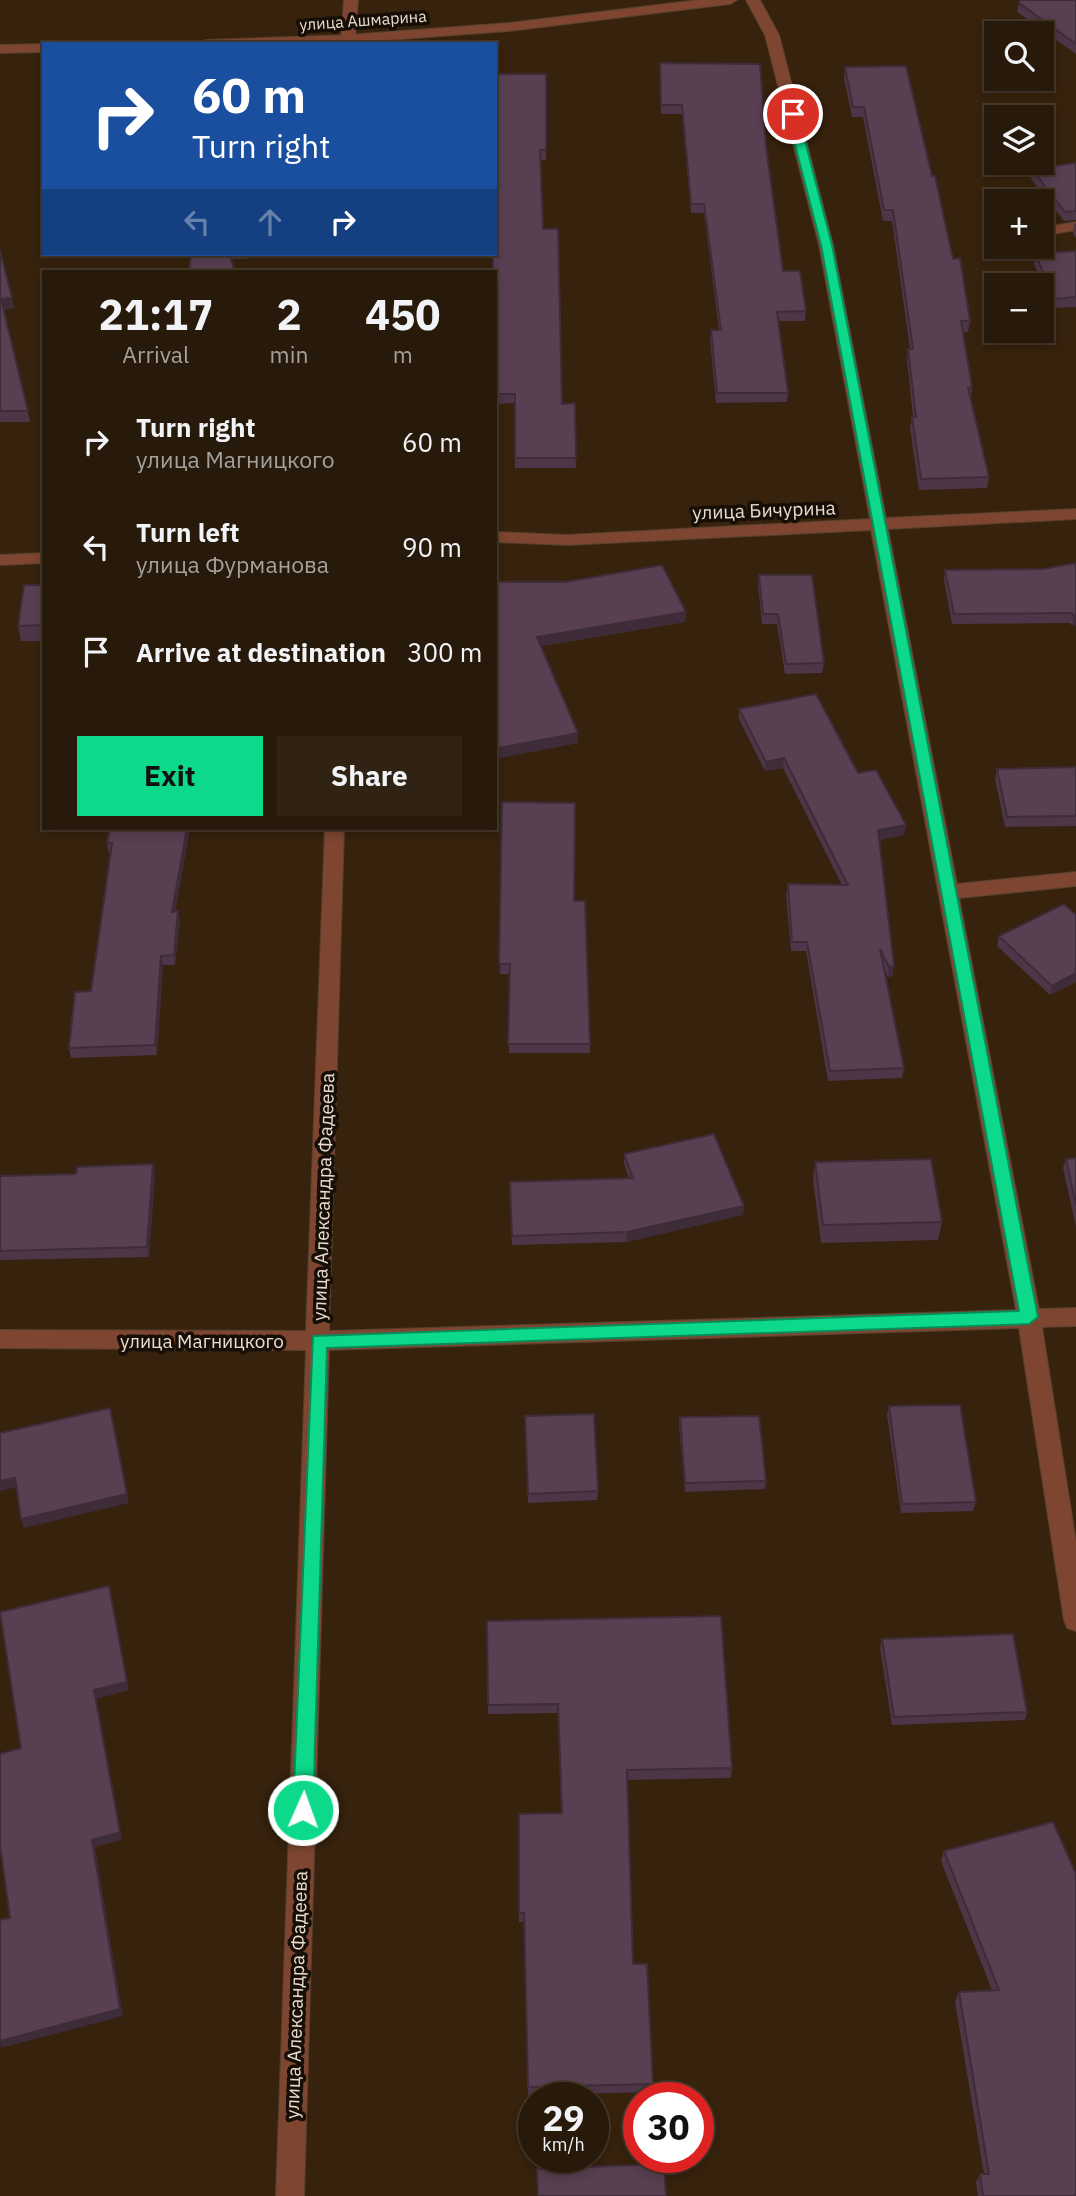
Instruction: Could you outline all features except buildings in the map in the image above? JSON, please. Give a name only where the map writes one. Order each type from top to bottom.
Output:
[{"type":"street","points":[[348,39],[351,0]]},
{"type":"street","name":"улица Ашмарина","points":[[316,42],[509,27],[730,0]]},
{"type":"street","points":[[753,0],[772,34],[827,245],[1029,1317],[1076,1620]]},
{"type":"street","points":[[0,49],[42,48]]},
{"type":"street","points":[[1054,230],[1076,226]]},
{"type":"street","name":"улица Бичурина","points":[[497,537],[567,540],[1076,514]]},
{"type":"street","points":[[0,560],[42,558]]},
{"type":"street","name":"улица Александра Фадеева","points":[[290,2196],[334,830]]},
{"type":"street","points":[[948,892],[1076,879]]},
{"type":"street","name":"улица Магницкого","points":[[0,1339],[319,1341],[1076,1317]]},
{"type":"route","points":[[303,1810],[319,1341],[1029,1317],[827,245],[793,114]]}]
